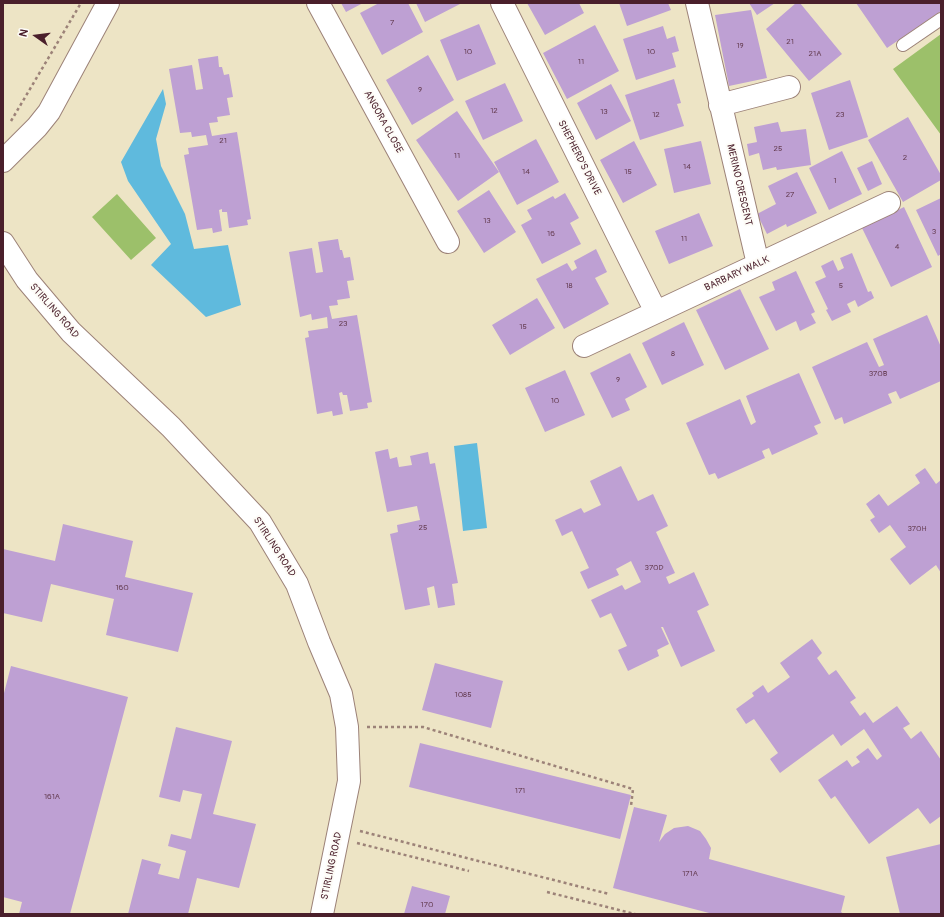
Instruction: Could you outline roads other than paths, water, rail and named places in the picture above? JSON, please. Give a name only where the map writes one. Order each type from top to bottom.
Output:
[{"type":"street","points":[[3,161],[37,127],[49,112],[108,3]]},
{"type":"street","name":"ANGORA CLOSE","points":[[318,3],[448,242]]},
{"type":"street","name":"SHEPHERD'S DRIVE","points":[[502,3],[656,312]]},
{"type":"street","name":"MERINO CRESCENT","points":[[697,3],[758,264]]},
{"type":"street","points":[[720,105],[789,87]]},
{"type":"street","name":"BARBARY WALK","points":[[584,346],[889,203]]},
{"type":"street","name":"STIRLING ROAD","points":[[3,243],[27,280],[71,332],[171,427],[260,522],[297,584],[341,694],[347,727],[349,781],[322,914]]},
{"type":"lane","points":[[903,45],[941,20]]},
{"type":"water","points":[[163,89],[166,104],[156,139],[161,166],[185,214],[194,249],[228,245],[241,305],[206,317],[151,265],[171,244],[128,181],[121,162]]},
{"type":"water","points":[[477,443],[487,528],[463,531],[454,446]]}]
